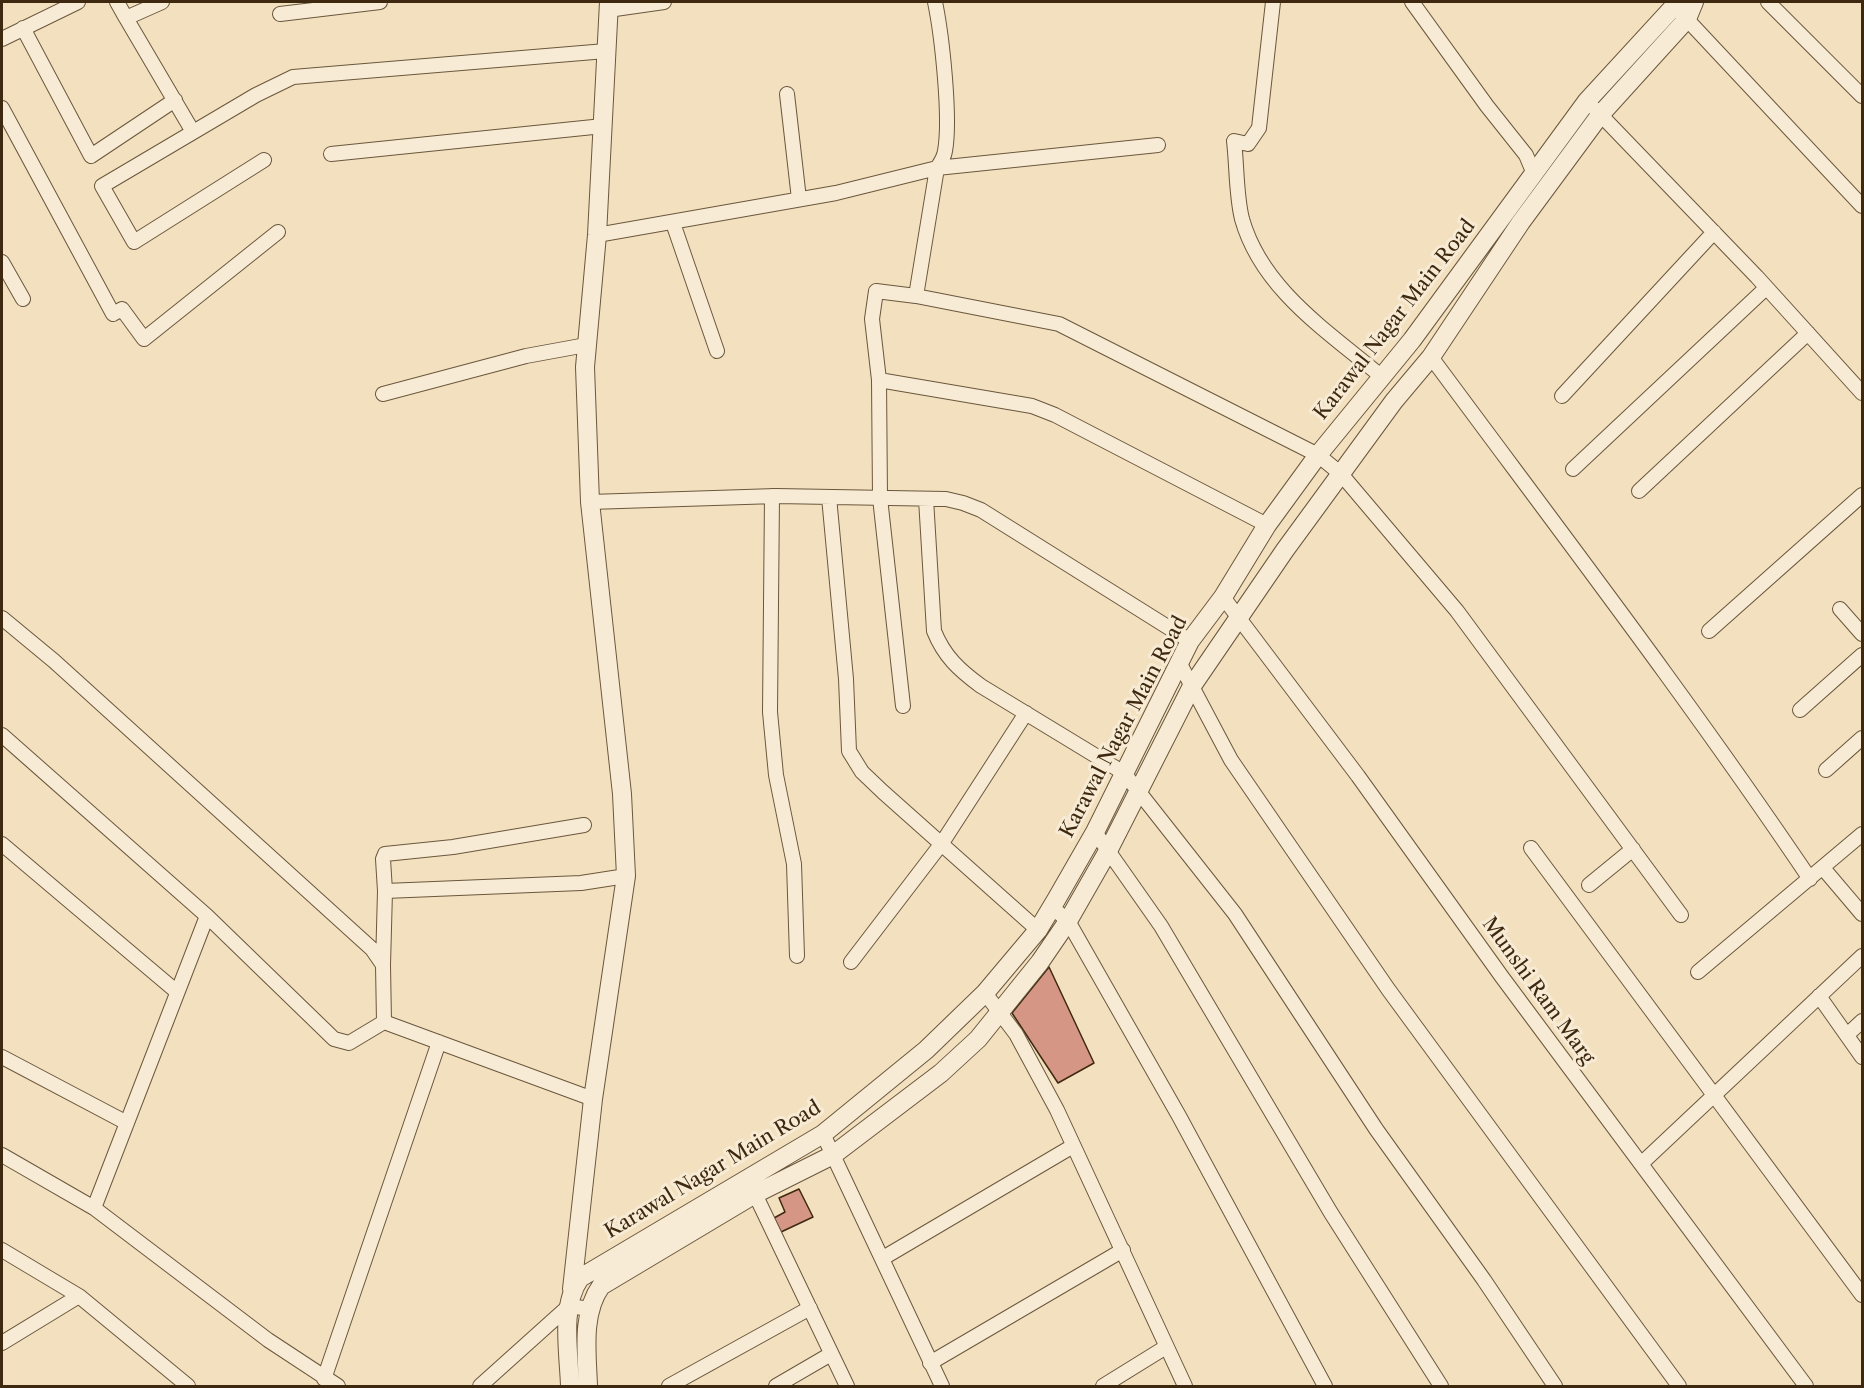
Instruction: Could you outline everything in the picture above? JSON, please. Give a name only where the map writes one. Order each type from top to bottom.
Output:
[{"type":"street","points":[[2,39],[78,2]]},
{"type":"street","points":[[117,2],[194,132]]},
{"type":"street","points":[[126,18],[162,2]]},
{"type":"street","points":[[280,14],[380,2]]},
{"type":"street","points":[[570,1386],[570,1298],[593,1099],[626,876],[622,794],[590,502],[586,345],[597,235],[608,6],[664,2]]},
{"type":"street","points":[[916,296],[937,168],[944,158],[946,149],[946,120],[935,2]]},
{"type":"street","points":[[1273,2],[1259,128],[1248,144],[1234,141],[1242,218],[1256,256],[1278,287],[1383,377]]},
{"type":"street","points":[[1412,2],[1526,155],[1534,174]]},
{"type":"street","name":"Karawal Nagar Main Road","points":[[591,1303],[601,1286],[647,1256],[755,1194],[833,1155],[941,1072],[978,1039],[1040,962],[1068,921],[1108,851],[1137,790],[1192,686],[1394,400],[1431,357],[1521,222],[1600,115],[1687,19],[1694,2]]},
{"type":"street","points":[[1768,2],[1862,94]]},
{"type":"street","points":[[1673,3],[1863,206]]},
{"type":"street","name":"Karawal Nagar Main Road","points":[[570,1298],[580,1278],[627,1248],[823,1134],[927,1050],[985,993],[1038,930],[1052,907],[1095,832],[1190,640],[1222,597],[1267,525],[1318,455],[1383,377],[1587,101],[1673,3]]},
{"type":"street","points":[[23,28],[91,156],[175,100]]},
{"type":"street","points":[[264,160],[135,242],[102,186],[293,77],[606,51]]},
{"type":"street","points":[[787,94],[800,199]]},
{"type":"street","points":[[1587,101],[1714,232],[1863,393]]},
{"type":"street","points":[[2,108],[112,314],[122,309],[144,339],[278,232]]},
{"type":"street","points":[[331,154],[603,126]]},
{"type":"street","points":[[597,235],[800,199],[937,168],[1158,145]]},
{"type":"street","points":[[673,223],[717,351]]},
{"type":"street","points":[[1562,396],[1714,232]]},
{"type":"street","points":[[2,262],[23,299]]},
{"type":"street","points":[[1573,469],[1766,288]]},
{"type":"street","points":[[903,706],[880,498],[879,380],[872,319],[876,291],[916,296],[1059,324],[1318,455],[1341,474],[1457,611],[1681,915]]},
{"type":"street","points":[[1639,491],[1808,333]]},
{"type":"street","points":[[383,394],[526,356],[586,345]]},
{"type":"street","points":[[1431,357],[1693,713],[1810,879]]},
{"type":"street","points":[[879,380],[1032,406],[1055,415],[1267,525]]},
{"type":"street","points":[[1709,631],[1863,495]]},
{"type":"street","points":[[590,502],[772,496],[926,499],[963,502],[981,510],[1190,640]]},
{"type":"street","points":[[772,496],[770,712],[776,775],[794,864],[797,956]]},
{"type":"street","points":[[829,497],[846,679],[849,751],[862,772],[883,792],[1038,930]]},
{"type":"street","points":[[926,499],[934,631],[941,650],[961,671],[1124,773],[1235,914],[1376,1129],[1484,1280],[1555,1386]]},
{"type":"street","name":"Munshi Ram Marg","points":[[1222,597],[1806,1386]]},
{"type":"street","points":[[1840,609],[1863,634]]},
{"type":"street","points":[[2,618],[54,661],[372,948],[383,964]]},
{"type":"street","points":[[1800,710],[1863,655]]},
{"type":"street","points":[[1179,662],[1231,760],[1388,989],[1679,1386]]},
{"type":"street","points":[[852,962],[942,843],[1026,713]]},
{"type":"street","points":[[2,735],[207,916],[334,1039],[349,1043],[384,1022]]},
{"type":"street","points":[[1826,770],[1863,738]]},
{"type":"street","points":[[384,1022],[385,891],[383,859],[385,854],[453,847],[584,825]]},
{"type":"street","points":[[1095,832],[1161,926],[1331,1213],[1441,1386]]},
{"type":"street","points":[[1698,972],[1863,834]]},
{"type":"street","points":[[2,844],[177,992]]},
{"type":"street","points":[[1531,848],[1863,1295]]},
{"type":"street","points":[[1589,885],[1633,849]]},
{"type":"street","points":[[1823,868],[1863,914]]},
{"type":"street","points":[[385,891],[581,883],[626,876]]},
{"type":"street","points":[[1052,907],[1068,921],[1179,1116],[1325,1386]]},
{"type":"street","points":[[94,1208],[207,916]]},
{"type":"street","points":[[1642,1163],[1863,956]]},
{"type":"street","points":[[985,993],[1036,1069],[1185,1386]]},
{"type":"street","points":[[1819,996],[1863,1057]]},
{"type":"street","points":[[1847,1035],[1863,1021]]},
{"type":"street","points":[[384,1022],[593,1099]]},
{"type":"street","points":[[324,1379],[439,1042]]},
{"type":"street","points":[[2,1057],[127,1123]]},
{"type":"street","points":[[823,1134],[942,1386]]},
{"type":"street","points":[[883,1258],[1074,1146]]},
{"type":"street","points":[[2,1155],[94,1208],[324,1379],[338,1386]]},
{"type":"street","points":[[755,1194],[847,1386]]},
{"type":"street","points":[[2,1250],[79,1296],[188,1386]]},
{"type":"street","points":[[930,1363],[1123,1250]]},
{"type":"street","points":[[2,1342],[79,1296]]},
{"type":"street","points":[[570,1298],[591,1303],[587,1322],[588,1386]]},
{"type":"street","points":[[480,1386],[570,1298]]},
{"type":"street","points":[[669,1386],[810,1308]]},
{"type":"street","points":[[1103,1386],[1167,1347]]},
{"type":"street","points":[[776,1386],[831,1354]]},
{"type":"building","points":[[1049,967],[1094,1063],[1058,1083],[1012,1013]]},
{"type":"building","points":[[799,1189],[813,1217],[781,1232],[774,1218],[785,1212],[779,1198]]}]
